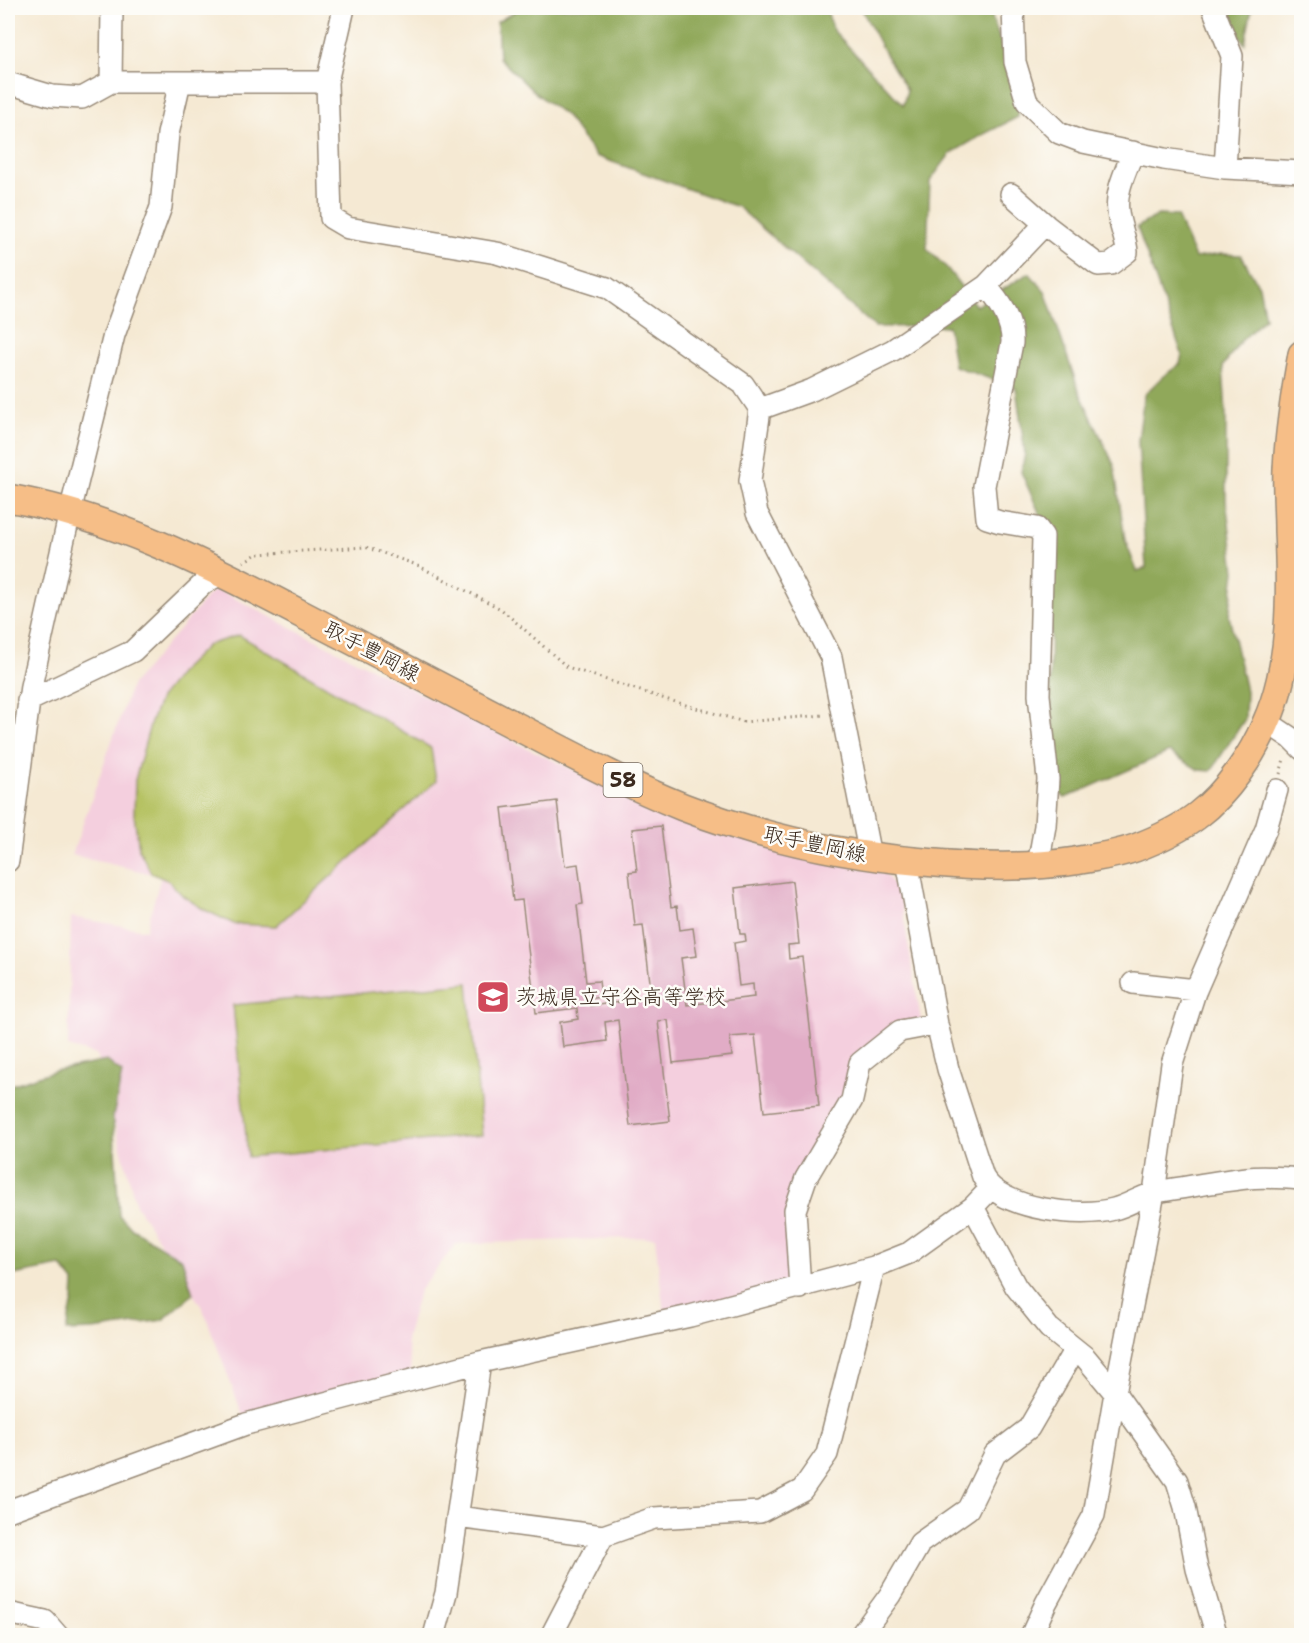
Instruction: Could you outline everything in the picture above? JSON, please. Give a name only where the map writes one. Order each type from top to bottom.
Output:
[{"type":"main road","name":"取手豊岡線","points":[[8,498],[70,512],[138,537],[223,573],[543,740],[685,807],[774,837],[870,856],[971,866],[1038,866],[1135,848],[1167,834],[1198,815],[1230,781],[1267,722],[1282,677],[1289,585],[1295,545],[1287,472],[1290,430],[1302,354]]},
{"type":"street","points":[[111,82],[112,8]]},
{"type":"street","points":[[344,8],[327,82],[331,218],[348,228],[497,254],[607,288],[743,384],[760,409],[750,481],[757,513],[831,657],[870,856]]},
{"type":"street","points":[[1013,8],[1016,62],[1027,102],[1059,133],[1083,142],[1225,168],[1302,172]]},
{"type":"street","points":[[1214,8],[1232,56],[1225,168]]},
{"type":"street","points":[[8,861],[28,701],[70,512],[114,335],[161,207],[168,134],[180,81]]},
{"type":"street","points":[[8,83],[52,96],[82,98],[111,82],[327,82]]},
{"type":"street","points":[[1011,194],[1098,265],[1111,264],[1127,252],[1126,239],[1118,213],[1117,196],[1133,152]]},
{"type":"street","points":[[760,409],[812,390],[893,350],[986,286],[1045,224]]},
{"type":"street","points":[[986,286],[1001,304],[1013,332],[984,486],[987,518],[1037,528],[1043,536],[1039,695],[1048,780],[1045,826],[1038,866]]},
{"type":"street","points":[[28,701],[133,651],[204,583],[223,573]]},
{"type":"street","points":[[1289,585],[1297,646],[1302,663]]},
{"type":"street","points":[[1267,722],[1296,725],[1302,728]]},
{"type":"street","points":[[1267,722],[1291,738],[1302,749]]},
{"type":"street","points":[[1031,1635],[1094,1515],[1154,1193],[1172,1064],[1196,990],[1266,829],[1277,790]]},
{"type":"street","points":[[907,861],[937,1024],[948,1069],[983,1177],[991,1188],[1010,1199],[1073,1214],[1114,1209],[1154,1193],[1248,1178],[1302,1179]]},
{"type":"street","points":[[1134,984],[1196,990]]},
{"type":"street","points":[[800,1288],[795,1210],[806,1178],[852,1100],[860,1063],[900,1031],[937,1024]]},
{"type":"street","points":[[8,1511],[246,1424],[480,1362],[690,1316],[874,1267],[909,1252],[973,1208],[991,1188]]},
{"type":"street","points":[[973,1208],[1016,1287],[1049,1328],[1085,1357],[1115,1393],[1178,1481],[1197,1569],[1217,1635]]},
{"type":"street","points":[[457,1517],[603,1536],[654,1518],[760,1512],[802,1490],[827,1454],[874,1267]]},
{"type":"street","points":[[860,1635],[890,1595],[920,1544],[969,1509],[995,1454],[1029,1428],[1075,1349]]},
{"type":"street","points":[[434,1635],[446,1593],[480,1362]]},
{"type":"street","points":[[551,1635],[603,1536]]},
{"type":"street","points":[[8,1613],[45,1622],[58,1635]]},
{"type":"path","points":[[223,573],[257,554],[365,547],[417,565],[501,609],[567,667],[744,722],[843,713]]},
{"type":"shaded area","name":"茨城県立守谷高等学校","points":[[214,589],[527,748],[633,798],[771,848],[885,873],[900,895],[921,1020],[894,1023],[806,1178],[800,1288],[665,1322],[655,1237],[456,1244],[419,1291],[406,1340],[413,1380],[246,1424],[203,1309],[136,1205],[97,1055],[68,1047],[71,917],[146,930],[161,876],[72,855],[131,686]]},
{"type":"green space","points":[[521,8],[826,8],[833,30],[903,105],[907,90],[861,8],[989,9],[1020,96],[1018,117],[950,154],[930,181],[927,249],[947,268],[976,306],[1029,273],[1045,291],[1079,391],[1114,465],[1125,540],[1137,571],[1146,568],[1138,441],[1144,395],[1162,377],[1180,364],[1182,354],[1137,227],[1158,215],[1177,216],[1195,258],[1221,254],[1241,255],[1259,286],[1265,318],[1240,342],[1223,366],[1226,414],[1226,500],[1235,571],[1229,616],[1246,691],[1245,719],[1211,771],[1199,770],[1169,752],[1065,798],[1058,791],[1050,690],[1051,539],[1021,472],[1025,454],[1016,388],[954,366],[948,326],[875,327],[738,207],[596,156],[566,116],[534,92],[499,58],[497,22]]},
{"type":"green space","points":[[1216,8],[1252,8],[1245,44]]},
{"type":"green space","points":[[239,635],[431,748],[436,781],[276,926],[234,924],[203,909],[183,896],[169,881],[151,873],[139,849],[134,815],[135,780],[160,698],[182,670],[208,645]]},
{"type":"green space","points":[[468,983],[482,1135],[248,1157],[233,1005]]},
{"type":"green space","points":[[107,1061],[122,1073],[113,1117],[119,1215],[132,1229],[182,1259],[193,1294],[163,1320],[93,1330],[66,1331],[73,1301],[74,1282],[61,1266],[8,1276],[8,1086],[54,1071]]},
{"type":"building","points":[[557,801],[565,866],[578,864],[583,904],[577,905],[586,982],[599,981],[601,997],[589,999],[590,1006],[652,998],[643,925],[635,926],[629,872],[637,871],[632,829],[661,826],[671,907],[677,906],[680,930],[693,928],[697,956],[681,958],[687,1005],[754,997],[753,984],[739,986],[734,943],[746,941],[745,934],[740,934],[735,888],[792,881],[799,944],[788,945],[789,959],[802,957],[819,1106],[764,1112],[755,1035],[730,1037],[732,1056],[673,1063],[668,1020],[658,1021],[670,1121],[630,1126],[618,1020],[605,1022],[607,1041],[563,1047],[560,1022],[578,1019],[577,1008],[536,1013],[522,900],[513,901],[502,808]]},
{"type":"place","name":"茨城県立守谷高等学校","points":[[493,997]]}]
